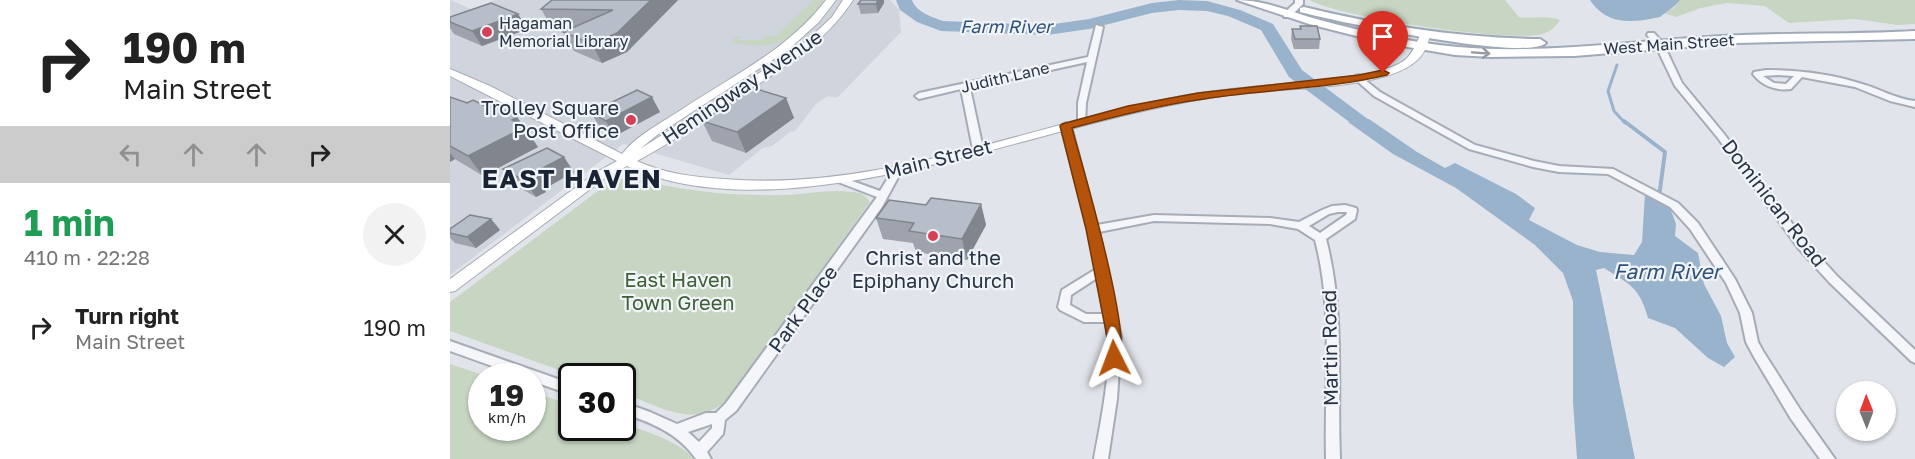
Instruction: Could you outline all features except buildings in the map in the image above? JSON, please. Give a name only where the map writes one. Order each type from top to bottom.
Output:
[{"type":"main road","name":"Hemingway Avenue","points":[[624,160],[632,150],[653,133],[775,54],[810,26],[831,0]]},
{"type":"main road","name":"Hemingway Avenue","points":[[450,287],[624,160],[649,150],[792,57],[826,29],[848,0]]},
{"type":"main road","points":[[1243,0],[1294,7],[1325,27],[1424,41]]},
{"type":"main road","points":[[1273,0],[1424,41]]},
{"type":"main road","points":[[1325,27],[1334,17]]},
{"type":"main road","name":"West Main Street","points":[[1424,41],[1528,54],[1655,39],[1915,33]]},
{"type":"main road","name":"Main Street","points":[[450,72],[624,160],[664,176],[754,186],[841,180],[897,170],[1082,122],[1183,99],[1359,78],[1404,66],[1414,58],[1424,41]]},
{"type":"main road","points":[[775,54],[792,57]]},
{"type":"street","points":[[1082,122],[1082,104],[1099,27]]},
{"type":"street","name":"Dominican Road","points":[[1655,39],[1678,84],[1721,136],[1791,230],[1833,279],[1915,358]]},
{"type":"street","name":"Judith Lane","points":[[919,96],[1091,59]]},
{"type":"street","points":[[1799,76],[1851,83],[1915,104]]},
{"type":"street","points":[[1359,78],[1377,94],[1472,147],[1559,169],[1610,171],[1674,205],[1686,217],[1731,282],[1746,313],[1752,342],[1771,377],[1828,459]]},
{"type":"street","points":[[965,86],[978,149]]},
{"type":"street","points":[[1066,126],[1093,229],[1109,318],[1115,337],[1111,399],[1101,459]]},
{"type":"street","name":"Park Place","points":[[702,455],[718,430],[719,418],[731,407],[764,363],[883,196],[897,170]]},
{"type":"street","points":[[841,180],[883,196]]},
{"type":"street","points":[[1093,229],[1154,218],[1270,221],[1301,226],[1320,238],[1351,217],[1352,210],[1342,206],[1329,210],[1301,226]]},
{"type":"street","name":"Martin Road","points":[[1320,238],[1332,295],[1333,459]]},
{"type":"street","points":[[1100,271],[1066,293],[1064,308],[1084,318],[1109,318]]},
{"type":"street","points":[[450,346],[558,385]]},
{"type":"street","points":[[636,412],[677,430],[702,455]]},
{"type":"street","points":[[677,430],[705,419],[719,418]]},
{"type":"shaded area","points":[[450,0],[471,9],[495,0],[890,0],[899,10],[901,32],[837,98],[828,96],[816,104],[795,131],[790,132],[772,146],[763,148],[729,175],[623,144],[450,275]]},
{"type":"green space","points":[[814,0],[823,0],[805,25],[785,40],[761,46],[731,42],[737,36],[741,36],[738,40],[761,40],[765,36],[776,36]]},
{"type":"green space","points":[[1310,0],[1505,0],[1519,17],[1560,20],[1552,29],[1542,34],[1497,35],[1387,21],[1326,7]]},
{"type":"green space","points":[[1680,0],[1915,0],[1915,24],[1898,25],[1855,19],[1789,23],[1765,6],[1727,3],[1701,8],[1676,17],[1664,13],[1674,8]]},
{"type":"green space","name":"East Haven Town Green","points":[[633,178],[671,187],[728,194],[787,195],[827,191],[854,192],[865,196],[870,202],[729,397],[717,407],[704,413],[691,415],[678,413],[636,398],[636,363],[558,363],[558,370],[546,365],[546,363],[540,363],[450,331],[450,302],[603,187],[621,179]]},
{"type":"green space","points":[[450,364],[468,370],[468,441],[546,441],[546,396],[558,401],[558,441],[636,441],[636,428],[671,442],[693,459],[450,459]]},
{"type":"water","points":[[1590,0],[1680,0],[1660,17],[1630,21],[1604,14]]},
{"type":"water","name":"Farm River","points":[[1369,119],[1445,168],[1455,163],[1516,194],[1535,208],[1529,220],[1577,245],[1600,252],[1634,255],[1642,242],[1645,193],[1669,205],[1676,224],[1675,236],[1698,253],[1704,284],[1721,316],[1727,343],[1735,357],[1724,367],[1708,358],[1675,328],[1648,318],[1641,299],[1627,283],[1604,268],[1596,270],[1635,459],[1577,459],[1573,402],[1573,301],[1563,273],[1535,245],[1456,188],[1393,154],[1348,122]]},
{"type":"waterway","name":"Farm River","points":[[904,0],[906,7],[923,19],[941,26],[1047,30],[1089,24],[1152,8],[1179,5],[1207,6],[1234,13],[1267,27],[1295,73],[1359,120]]},
{"type":"waterway","name":"Farm River","points":[[1617,65],[1608,91],[1614,111],[1625,123]]},
{"type":"waterway","name":"Farm River","points":[[1624,121],[1665,152],[1659,197]]},
{"type":"place","name":"Hagaman Memorial Library","points":[[487,32]]},
{"type":"place","name":"Trolley Square Post Office","points":[[631,120]]},
{"type":"place","name":"Christ and the Epiphany Church","points":[[933,236]]},
{"type":"district","name":"EAST HAVEN","points":[[572,179]]},
{"type":"route","points":[[1114,358],[1115,337],[1109,318],[1093,229],[1066,126],[1128,110],[1198,96],[1359,78],[1383,73]]}]
